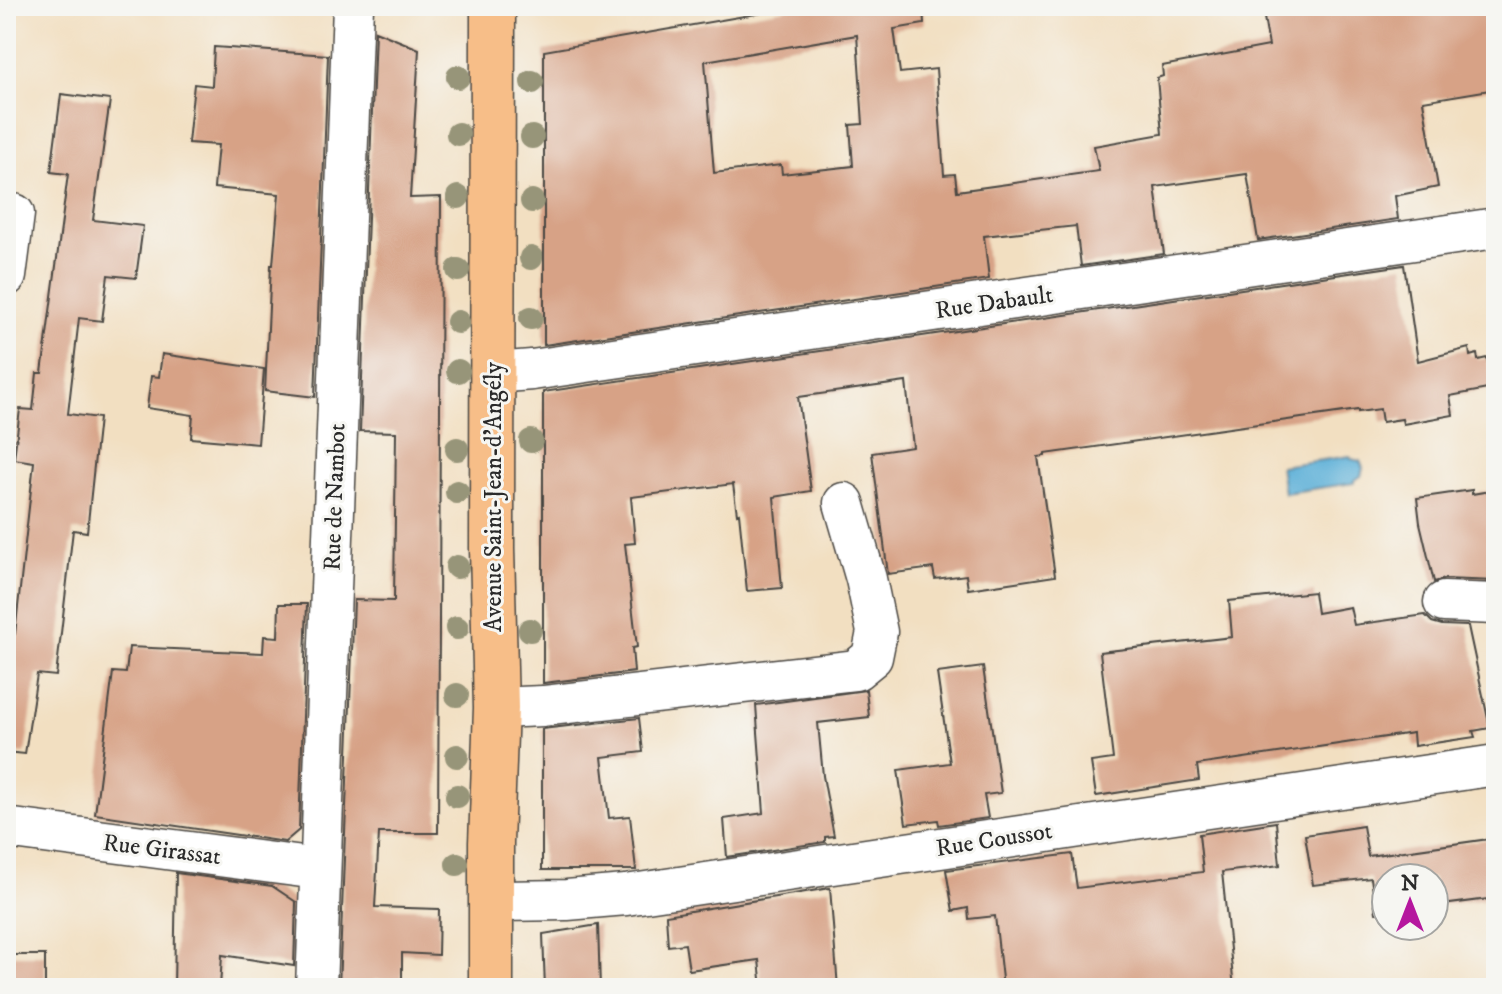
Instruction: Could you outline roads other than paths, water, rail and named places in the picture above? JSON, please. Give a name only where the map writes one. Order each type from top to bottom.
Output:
[{"type":"main road","name":"Avenue Saint-Jean-d'Angély","points":[[491,988],[496,708],[492,622],[493,6]]},
{"type":"street","name":"Rue de Nambot","points":[[316,988],[318,869],[353,6]]},
{"type":"street","points":[[6,276],[14,214]]},
{"type":"street","name":"Rue Dabault","points":[[492,373],[548,368],[1496,228]]},
{"type":"street","points":[[496,708],[543,706],[856,670],[872,657],[877,632],[866,579],[844,503]]},
{"type":"street","points":[[1444,602],[1496,604]]},
{"type":"street","name":"Rue Coussot","points":[[491,901],[626,895],[1496,765]]},
{"type":"street","name":"Rue Girassat","points":[[6,828],[318,869]]},
{"type":"water","points":[[1350,456],[1360,461],[1363,468],[1361,476],[1354,483],[1284,493],[1280,466]]}]
